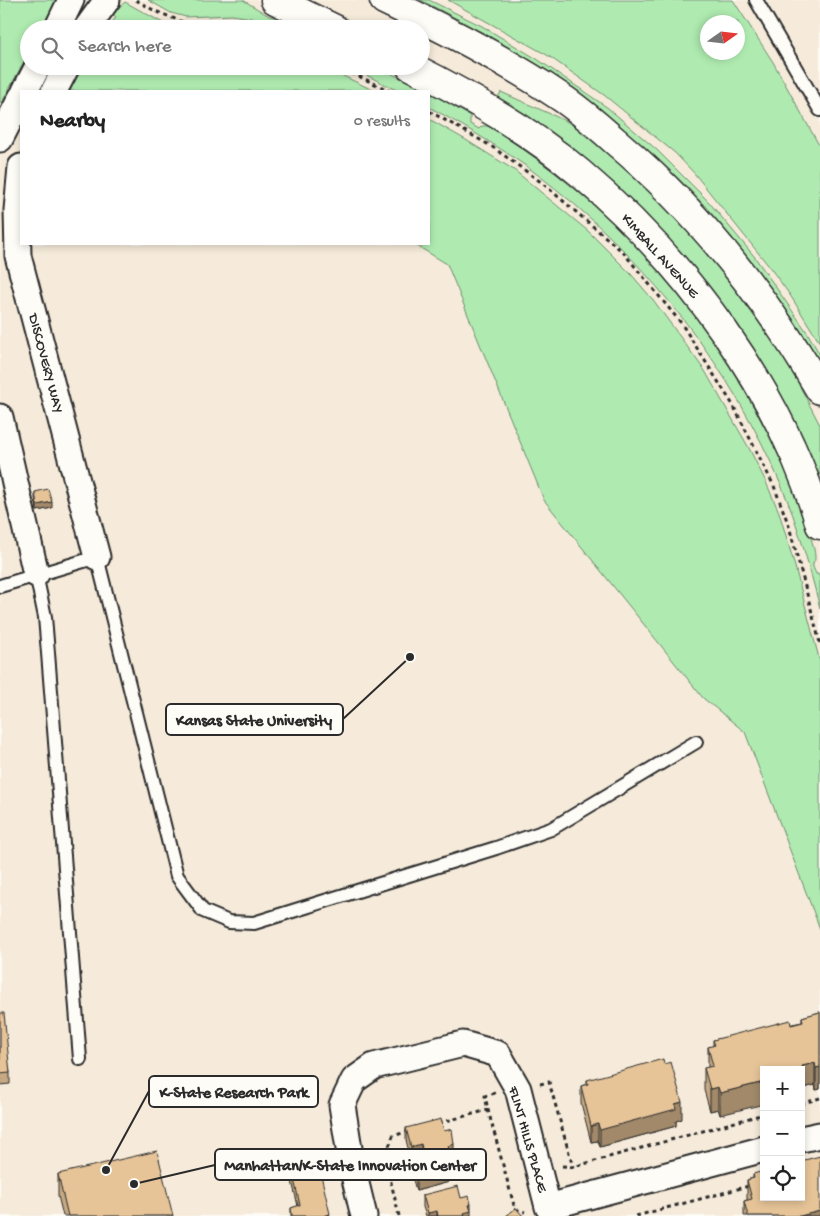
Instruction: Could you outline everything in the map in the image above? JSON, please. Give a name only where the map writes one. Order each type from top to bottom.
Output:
[{"type":"main road","points":[[275,0],[316,20]]},
{"type":"main road","points":[[384,0],[426,20]]},
{"type":"main road","points":[[430,22],[521,72],[561,97],[634,156],[690,210],[742,272],[770,309],[820,390]]},
{"type":"main road","name":"KIMBALL AVENUE","points":[[427,75],[488,107],[579,172],[616,206],[699,297],[725,333],[766,398],[797,460],[820,525]]},
{"type":"street","points":[[61,20],[71,0]]},
{"type":"street","points":[[93,20],[107,0]]},
{"type":"street","points":[[26,90],[33,75]]},
{"type":"street","points":[[55,90],[62,75]]},
{"type":"street","points":[[0,139],[20,100]]},
{"type":"street","name":"DISCOVERY WAY","points":[[20,178],[17,210],[18,256],[97,557]]},
{"type":"street","points":[[0,206],[6,231],[18,256]]},
{"type":"street","points":[[0,417],[36,574]]},
{"type":"street","name":"FLINT HILLS PLACE","points":[[364,1216],[352,1167],[342,1105],[354,1080],[374,1066],[463,1044],[498,1054],[518,1089],[548,1207],[760,1151]]},
{"type":"street","points":[[805,1139],[820,1134]]},
{"type":"lane","points":[[756,0],[820,110]]},
{"type":"lane","points":[[0,586],[97,557],[177,876],[204,911],[230,922],[254,923],[496,848],[551,829],[696,742]]},
{"type":"lane","points":[[36,574],[45,617],[80,1059]]},
{"type":"path","points":[[136,0],[155,11],[178,20]]},
{"type":"path","points":[[356,75],[388,90]]},
{"type":"path","points":[[430,112],[491,146],[541,182],[623,252],[681,323],[733,405],[774,486],[789,526],[820,643]]},
{"type":"path","points":[[549,1082],[573,1167],[760,1115]]},
{"type":"path","points":[[485,1096],[515,1209]]},
{"type":"path","points":[[805,1103],[820,1098]]},
{"type":"path","points":[[431,1126],[488,1110]]},
{"type":"path","points":[[399,1216],[386,1157],[393,1136],[412,1131]]},
{"type":"path","points":[[636,1216],[755,1184]]},
{"type":"shaded area","points":[[0,0],[820,0],[820,1216],[0,1216]]},
{"type":"green space","points":[[0,0],[57,0],[47,20],[20,20],[20,69],[0,103]]},
{"type":"green space","points":[[148,0],[243,0],[269,16],[282,20],[255,20],[232,15],[186,17],[171,13]]},
{"type":"green space","points":[[420,0],[429,0],[482,26],[537,59],[608,108],[657,150],[708,201],[754,256],[807,332],[820,355],[820,367],[779,302],[745,254],[700,201],[665,166],[590,102],[549,74],[507,47]]},
{"type":"green space","points":[[448,0],[733,0],[743,15],[700,15],[700,60],[745,60],[745,19],[773,62],[820,147],[820,343],[790,295],[768,265],[694,173],[675,153],[604,95],[547,55]]},
{"type":"green space","points":[[125,2],[158,20],[114,20],[116,17],[112,14]]},
{"type":"green space","points":[[75,75],[341,75],[373,90],[67,90]]},
{"type":"green space","points":[[366,75],[394,75],[425,90],[396,90]]},
{"type":"green space","points":[[501,92],[566,121],[590,136],[656,193],[708,254],[758,317],[796,379],[820,425],[820,484],[788,410],[766,369],[694,268],[633,204],[497,99]]},
{"type":"green space","points":[[430,93],[470,116],[470,124],[479,129],[482,126],[492,128],[576,190],[614,224],[650,261],[683,299],[713,340],[741,384],[766,430],[800,506],[814,548],[815,561],[813,566],[820,578],[820,608],[793,515],[762,443],[714,362],[686,323],[657,287],[591,219],[526,166],[478,135],[430,108]]},
{"type":"green space","points":[[430,120],[514,170],[588,231],[631,274],[654,301],[705,371],[749,448],[779,512],[820,662],[820,929],[745,732],[703,698],[544,500],[447,264],[416,245],[430,245]]},
{"type":"building","points":[[48,489],[52,502],[37,505],[35,492]]},
{"type":"building","points":[[820,1012],[820,1067],[816,1068],[815,1063],[802,1066],[760,1066],[760,1083],[720,1093],[718,1087],[710,1089],[704,1068],[713,1066],[708,1047],[715,1045],[713,1040],[790,1020],[791,1025],[803,1022],[802,1017]]},
{"type":"building","points":[[0,1013],[4,1013],[10,1073],[0,1074]]},
{"type":"building","points":[[663,1059],[664,1064],[671,1062],[682,1102],[675,1104],[676,1109],[600,1130],[598,1124],[591,1126],[581,1086],[588,1084],[587,1080]]},
{"type":"building","points":[[441,1119],[444,1131],[452,1129],[454,1144],[448,1146],[450,1157],[446,1158],[448,1164],[456,1162],[458,1166],[449,1168],[449,1171],[416,1179],[409,1152],[422,1149],[421,1144],[411,1147],[406,1128]]},
{"type":"building","points":[[157,1151],[173,1216],[68,1216],[58,1174]]},
{"type":"building","points":[[310,1153],[312,1160],[317,1158],[330,1214],[323,1216],[292,1216],[291,1208],[300,1205],[289,1158]]},
{"type":"building","points":[[820,1156],[820,1211],[800,1216],[748,1216],[744,1201],[752,1199],[747,1180],[754,1178],[753,1174],[760,1172],[760,1201],[805,1201],[805,1160]]},
{"type":"building","points":[[458,1186],[461,1198],[469,1196],[471,1211],[464,1213],[465,1216],[438,1216],[437,1211],[428,1213],[423,1195]]},
{"type":"building","points":[[516,1208],[523,1216],[506,1216]]},
{"type":"place","name":"Kansas State University","points":[[410,657]]},
{"type":"place","name":"K-State Research Park","points":[[106,1170]]},
{"type":"place","name":"Manhattan/K-State Innovation Center","points":[[134,1184]]}]
